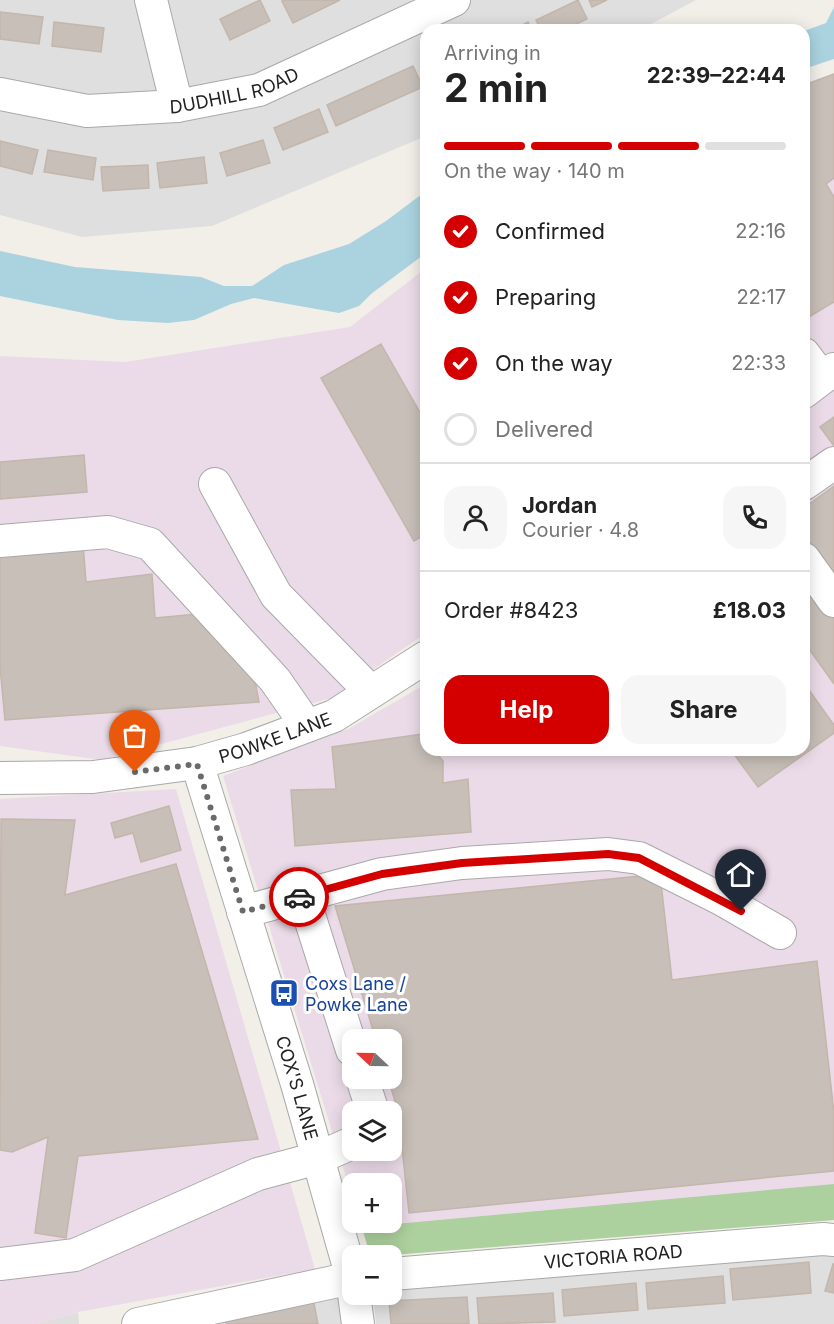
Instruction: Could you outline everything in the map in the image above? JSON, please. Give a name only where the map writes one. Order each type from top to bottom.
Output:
[{"type":"street","points":[[151,0],[177,106]]},
{"type":"street","name":"DUDHILL ROAD","points":[[0,94],[87,111],[177,106],[259,90],[454,0]]},
{"type":"street","points":[[810,480],[834,463]]},
{"type":"street","points":[[215,484],[276,595],[371,692]]},
{"type":"street","points":[[0,541],[108,532],[150,544],[275,680],[307,726]]},
{"type":"street","points":[[810,567],[834,601]]},
{"type":"street","name":"POWKE LANE","points":[[0,778],[93,777],[197,764],[246,749],[334,716],[420,661]]},
{"type":"street","name":"COX'S LANE","points":[[197,764],[343,1245]]},
{"type":"street","points":[[243,912],[382,874],[462,863],[608,854],[639,858],[721,899],[780,933]]},
{"type":"street","points":[[303,896],[345,1029]]},
{"type":"street","points":[[0,1264],[75,1255],[258,1174],[318,1158],[342,1147]]},
{"type":"street","name":"VICTORIA ROAD","points":[[402,1273],[834,1240]]},
{"type":"street","points":[[138,1324],[342,1280]]},
{"type":"street","points":[[355,1305],[358,1324]]},
{"type":"shaded area","points":[[0,0],[696,0],[651,24],[420,24],[420,139],[212,226],[82,237],[0,215]]},
{"type":"shaded area","points":[[834,73],[834,1220],[402,1253],[402,1245],[367,1245],[363,1233],[402,1233],[402,1173],[345,1173],[223,776],[348,729],[420,687],[420,756],[810,756],[810,82]]},
{"type":"shaded area","points":[[420,273],[420,637],[332,698],[102,760],[0,746],[0,356],[125,362],[350,327]]},
{"type":"shaded area","points":[[176,789],[315,1269],[78,1312],[37,1324],[0,1324],[0,799]]},
{"type":"shaded area","points":[[824,1250],[834,1253],[834,1324],[376,1324],[374,1305],[402,1305],[402,1289]]},
{"type":"shaded area","points":[[338,1294],[342,1324],[185,1324]]},
{"type":"shaded area","points":[[78,1312],[79,1324],[37,1324]]},
{"type":"green space","points":[[834,1184],[834,1220],[402,1254],[402,1245],[367,1245],[364,1233],[402,1233],[402,1223]]},
{"type":"water","points":[[834,7],[834,59],[810,67],[810,29],[826,23]]},
{"type":"water","points":[[420,196],[420,257],[371,294],[359,306],[339,313],[254,298],[231,304],[194,320],[168,323],[118,320],[0,296],[0,251],[75,267],[201,277],[224,286],[252,286],[284,265],[349,244],[386,221]]},
{"type":"building","points":[[260,0],[270,21],[230,40],[220,19]]},
{"type":"building","points":[[340,0],[293,23],[282,1]]},
{"type":"building","points":[[578,0],[587,19],[577,24],[538,24],[536,20]]},
{"type":"building","points":[[589,0],[607,0],[592,7]]},
{"type":"building","points":[[0,12],[43,17],[39,44],[0,39]]},
{"type":"building","points":[[54,22],[104,28],[101,52],[52,46]]},
{"type":"building","points":[[413,66],[420,81],[420,88],[336,126],[327,105]]},
{"type":"building","points":[[834,74],[834,178],[826,184],[834,197],[834,302],[810,316],[810,83]]},
{"type":"building","points":[[319,109],[328,132],[283,150],[274,128]]},
{"type":"building","points":[[263,140],[270,163],[227,176],[220,153]]},
{"type":"building","points":[[0,141],[38,150],[32,174],[0,166]]},
{"type":"building","points":[[48,150],[96,158],[93,180],[44,172]]},
{"type":"building","points":[[204,157],[207,183],[160,188],[157,163]]},
{"type":"building","points":[[148,165],[149,188],[103,191],[101,167]]},
{"type":"building","points":[[381,344],[420,412],[420,538],[414,541],[321,378]]},
{"type":"building","points":[[834,417],[834,446],[820,427]]},
{"type":"building","points":[[84,455],[87,492],[0,499],[0,462]]},
{"type":"building","points":[[834,486],[834,576],[810,542],[810,504]]},
{"type":"building","points":[[83,543],[86,582],[152,574],[155,618],[208,613],[253,670],[259,702],[5,720],[0,667],[0,550]]},
{"type":"building","points":[[810,578],[834,612],[834,684],[810,650]]},
{"type":"building","points":[[810,691],[834,725],[834,733],[810,750]]},
{"type":"building","points":[[420,734],[420,756],[439,756],[443,761],[443,783],[468,779],[471,832],[295,846],[291,790],[336,789],[332,747]]},
{"type":"building","points":[[735,756],[802,756],[758,787]]},
{"type":"building","points":[[169,806],[181,850],[141,862],[133,833],[115,838],[111,823]]},
{"type":"building","points":[[1,819],[75,820],[65,895],[176,864],[258,1139],[78,1156],[66,1238],[35,1233],[48,1137],[12,1152],[0,1150]]},
{"type":"building","points":[[660,874],[672,980],[817,961],[834,1113],[834,1171],[409,1213],[402,1148],[402,1101],[395,1101],[391,1089],[402,1089],[402,1029],[373,1029],[335,906]]},
{"type":"building","points":[[809,1262],[811,1293],[733,1300],[730,1269]]},
{"type":"building","points":[[834,1264],[834,1293],[825,1291]]},
{"type":"building","points":[[723,1276],[725,1303],[648,1309],[646,1283]]},
{"type":"building","points":[[636,1283],[638,1310],[564,1316],[562,1290]]},
{"type":"building","points":[[553,1293],[555,1322],[479,1324],[477,1298]]},
{"type":"building","points":[[467,1297],[469,1324],[391,1324],[389,1305],[402,1305],[402,1300]]},
{"type":"building","points":[[313,1298],[318,1324],[226,1324],[225,1317]]},
{"type":"way so far","points":[[135,772],[197,764],[243,912],[299,897]]},
{"type":"place","name":"Coxs Lane / Powke Lane","points":[[284,993]]},
{"type":"route","points":[[299,897],[382,874],[462,863],[608,854],[639,858],[741,911]]}]
